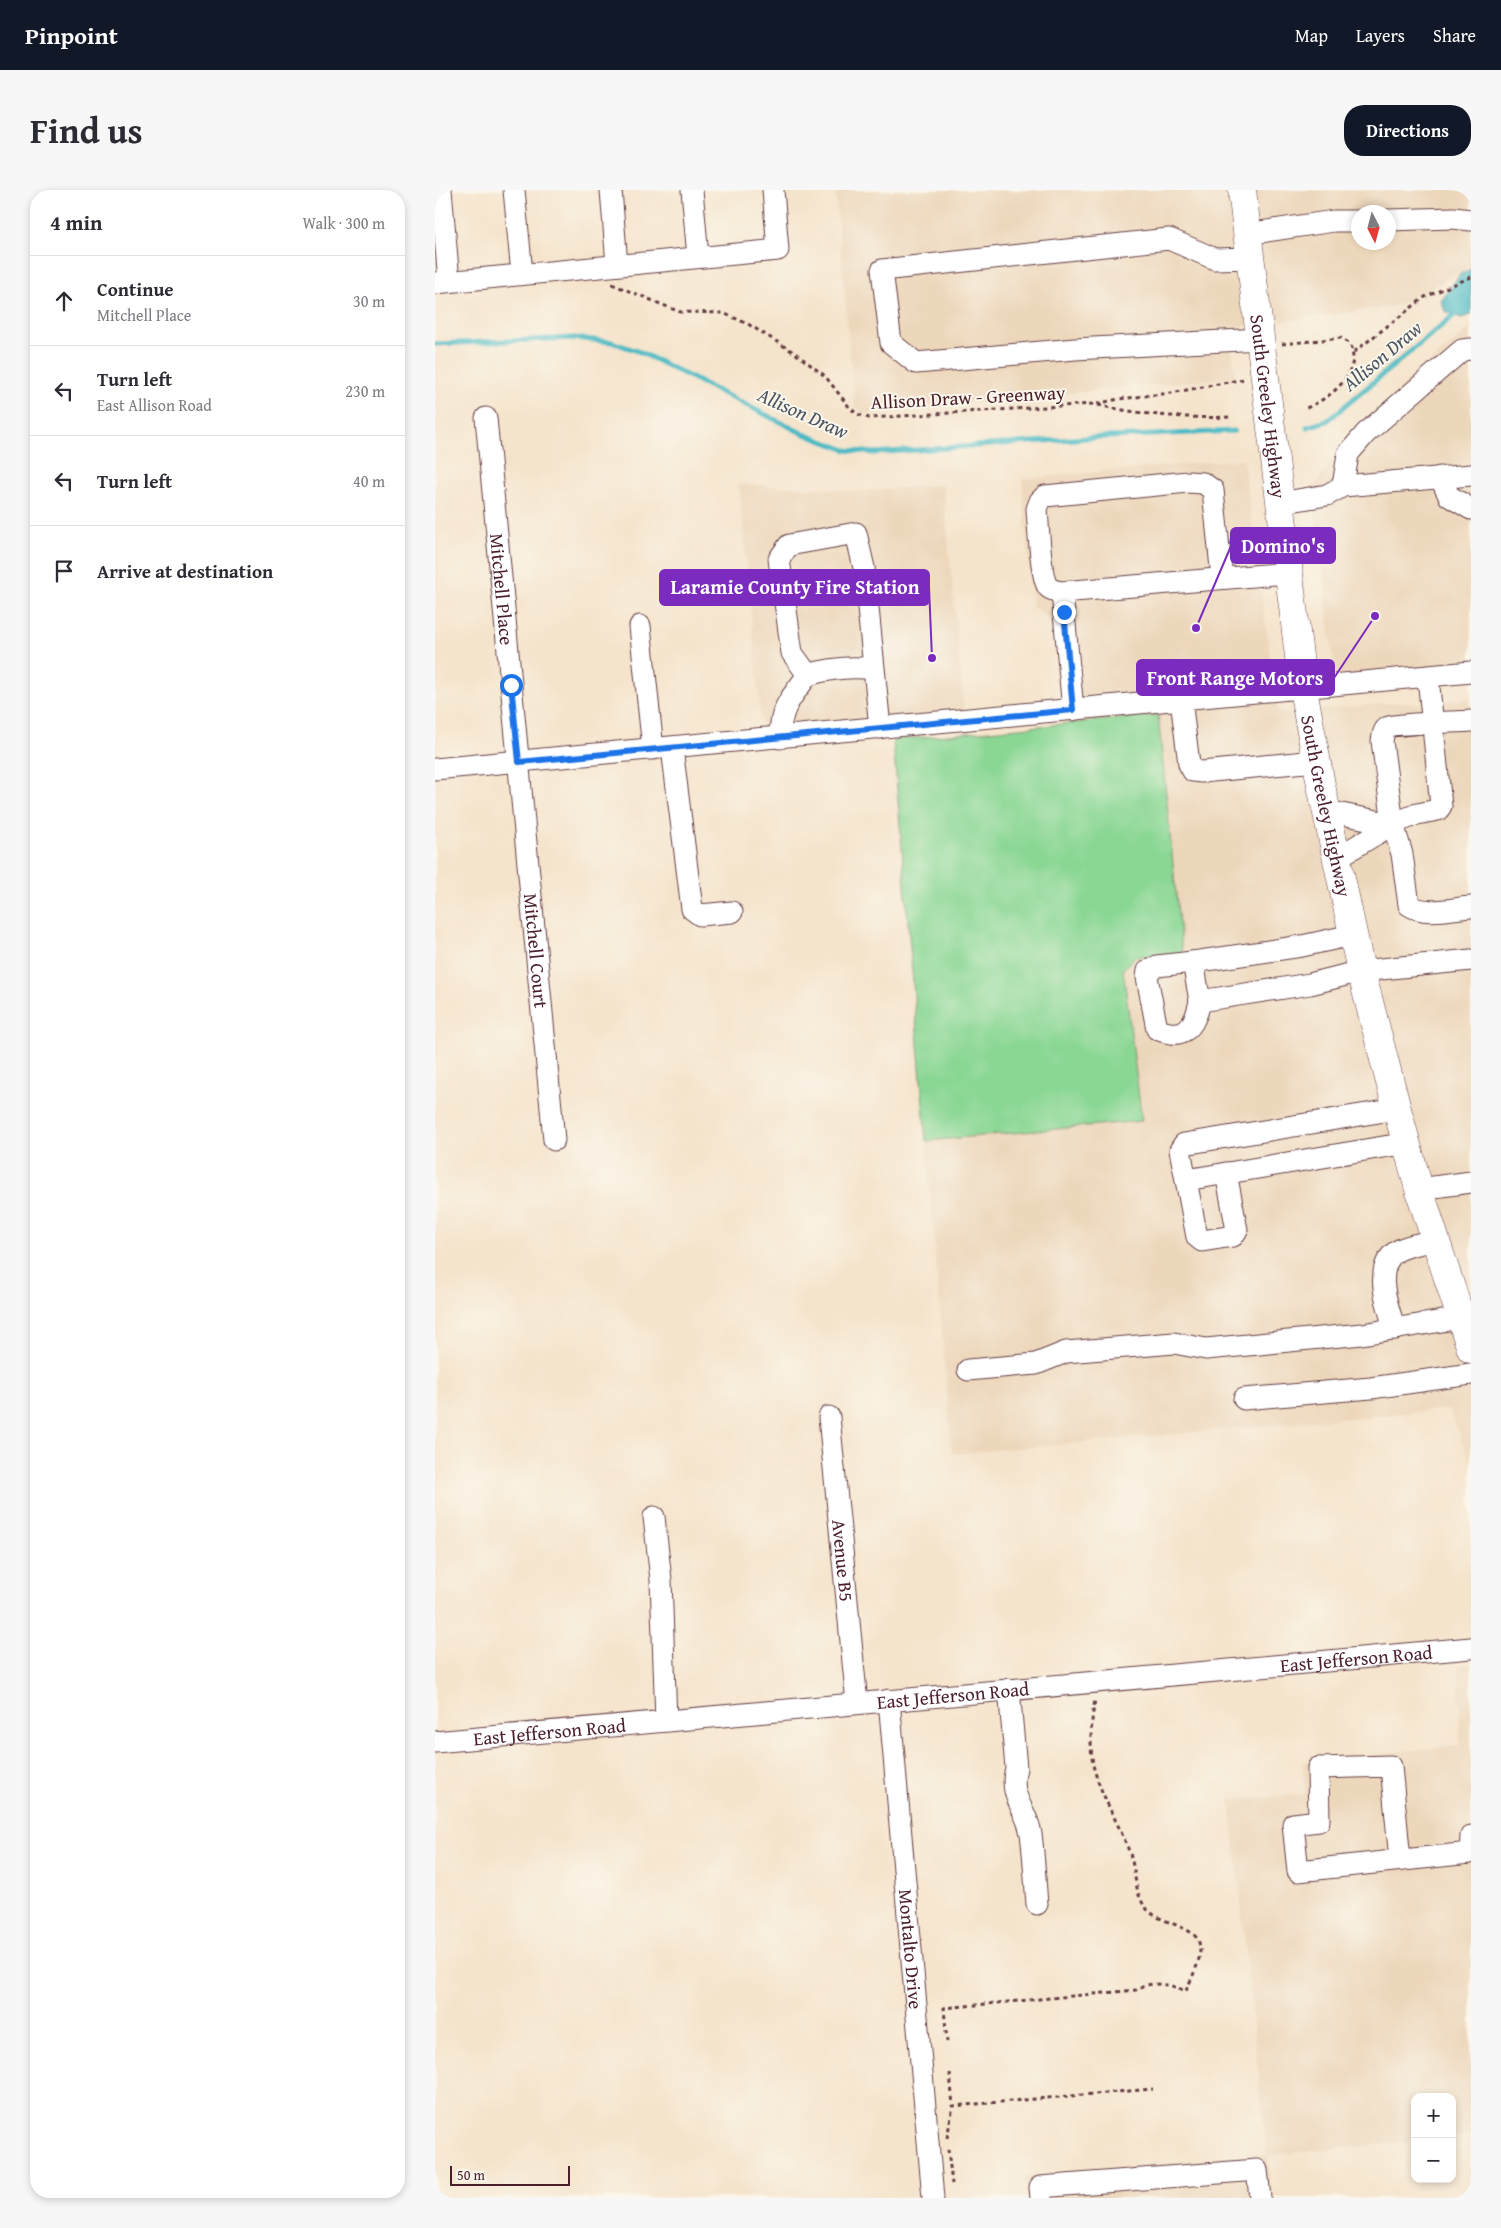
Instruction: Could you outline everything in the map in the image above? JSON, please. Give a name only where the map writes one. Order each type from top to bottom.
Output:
[{"type":"highway","name":"South Greeley Highway","points":[[1242,190],[1303,689],[1335,859],[1361,971],[1419,1189],[1467,1334]]},
{"type":"street","points":[[441,190],[442,282],[778,250],[773,190]]},
{"type":"street","points":[[514,190],[521,274]]},
{"type":"street","points":[[611,190],[617,265]]},
{"type":"street","points":[[692,190],[698,257]]},
{"type":"street","points":[[1396,220],[1453,218],[1471,220]]},
{"type":"street","points":[[1260,342],[1075,349],[916,363],[891,343],[882,270],[1169,239],[1215,259],[1249,246],[1334,221],[1351,221]]},
{"type":"street","points":[[1343,486],[1348,454],[1366,433],[1462,350],[1471,349]]},
{"type":"street","name":"Mitchell Place","points":[[486,418],[519,762]]},
{"type":"street","points":[[1279,503],[1327,495],[1343,486],[1471,474]]},
{"type":"street","points":[[1440,477],[1449,496],[1471,509]]},
{"type":"street","points":[[1222,578],[1213,490],[1209,486],[1197,482],[1168,484],[1045,496],[1040,501],[1037,509],[1043,574],[1048,586],[1054,591],[1062,592],[1222,578],[1288,572]]},
{"type":"street","points":[[808,675],[792,653],[779,559],[789,545],[856,533],[864,568],[880,728]]},
{"type":"street","points":[[1062,592],[1073,710]]},
{"type":"street","points":[[640,626],[692,909],[700,915],[732,912]]},
{"type":"street","points":[[780,738],[779,722],[785,706],[808,675],[831,668],[852,666],[874,669]]},
{"type":"street","points":[[435,769],[1471,672]]},
{"type":"street","points":[[1335,859],[1393,824],[1417,814],[1440,808],[1434,724],[1428,677]]},
{"type":"street","points":[[1181,700],[1189,764],[1193,771],[1202,772],[1316,761]]},
{"type":"street","points":[[1471,721],[1388,726],[1383,732],[1382,741],[1393,824],[1402,854],[1409,905],[1415,910],[1425,911],[1471,907]]},
{"type":"street","name":"Mitchell Court","points":[[519,762],[554,1140]]},
{"type":"street","points":[[1326,810],[1393,824]]},
{"type":"street","points":[[1193,962],[1200,1001],[1196,1019],[1187,1029],[1173,1034],[1157,1029],[1147,977],[1148,971],[1157,966],[1302,946],[1353,935]]},
{"type":"street","points":[[1200,1001],[1310,984],[1361,971],[1471,960]]},
{"type":"street","points":[[1226,1173],[1237,1230],[1233,1236],[1202,1240],[1197,1237],[1180,1150],[1184,1144],[1397,1109]]},
{"type":"street","points":[[1186,1180],[1407,1143]]},
{"type":"street","points":[[1419,1189],[1471,1182]]},
{"type":"street","points":[[1395,1329],[1383,1285],[1386,1268],[1397,1251],[1435,1240]]},
{"type":"street","points":[[968,1370],[1036,1364],[1066,1352],[1174,1342],[1206,1349],[1395,1329],[1467,1334]]},
{"type":"street","points":[[1244,1399],[1371,1388],[1471,1374]]},
{"type":"street","name":"Avenue B5","points":[[829,1417],[857,1703]]},
{"type":"street","points":[[654,1517],[661,1580],[666,1721]]},
{"type":"street","name":"East Jefferson Road","points":[[435,1742],[1471,1648]]},
{"type":"street","points":[[1009,1689],[1016,1768],[1013,1779],[1014,1794],[1031,1832],[1037,1904]]},
{"type":"street","name":"Montalto Drive","points":[[889,1700],[933,2198]]},
{"type":"street","points":[[1400,1860],[1391,1766],[1318,1768],[1319,1821],[1293,1824],[1298,1871],[1471,1853],[1471,1836]]},
{"type":"street","points":[[1041,2198],[1040,2187],[1257,2170],[1260,2198]]},
{"type":"path","points":[[1354,352],[1425,297],[1471,277]]},
{"type":"path","name":"Allison Draw - Greenway","points":[[606,284],[612,284],[680,312],[723,314],[748,324],[825,376],[850,408],[857,414],[869,418],[1095,404],[1119,399],[1171,393],[1264,375]]},
{"type":"path","points":[[1260,342],[1341,338],[1351,344],[1354,352],[1352,368],[1341,385],[1323,400],[1304,409]]},
{"type":"path","name":"Allison Draw - Greenway","points":[[1095,404],[1170,417],[1197,419],[1232,417]]},
{"type":"path","points":[[947,2042],[944,2008],[1136,1990],[1147,1984],[1169,1985],[1186,1990],[1200,1955],[1198,1942],[1191,1933],[1155,1916],[1148,1910],[1140,1897],[1129,1852],[1094,1767],[1093,1708]]},
{"type":"path","points":[[950,2073],[953,2106],[947,2140],[952,2184]]},
{"type":"path","points":[[953,2106],[1153,2089]]},
{"type":"shaded area","points":[[835,190],[1471,190],[1471,267],[1396,306],[1229,328],[1235,377],[864,413],[855,407]]},
{"type":"shaded area","points":[[1471,327],[1471,666],[1338,675],[1335,673],[1312,488],[1364,420]]},
{"type":"shaded area","points":[[1243,459],[1278,714],[1403,702],[1413,704],[1471,699],[1471,1463],[1449,1409],[952,1454],[926,1141],[1141,1121],[1123,969],[1135,957],[1182,953],[1158,716],[1064,724],[1053,621],[1032,606],[1022,479]]},
{"type":"shaded area","points":[[739,484],[863,491],[943,485],[964,711],[762,731]]},
{"type":"shaded area","points":[[1471,1664],[1471,2135],[1456,2137],[1456,2093],[1411,2093],[1411,2141],[1268,2155],[1271,2198],[1026,2198],[1024,2177],[1267,2155],[1230,1800],[1305,1794],[1303,1762],[1460,1745],[1459,1665]]},
{"type":"green space","points":[[1158,715],[1182,953],[1135,957],[1123,969],[1142,1121],[926,1141],[893,740]]},
{"type":"water","points":[[1471,269],[1471,315],[1461,318],[1445,311],[1441,301],[1460,274]]},
{"type":"waterway","name":"Allison Draw","points":[[1307,427],[1327,421],[1459,311]]},
{"type":"waterway","name":"Allison Draw","points":[[435,344],[574,338],[612,342],[640,352],[804,434],[846,450],[874,453],[1088,438],[1234,431]]},
{"type":"place","name":"Front Range Motors","points":[[1375,616]]},
{"type":"place","name":"Domino's","points":[[1196,628]]},
{"type":"place","name":"Laramie County Fire Station","points":[[932,658]]},
{"type":"route","points":[[511,685],[519,762],[1073,710],[1064,612]]}]
